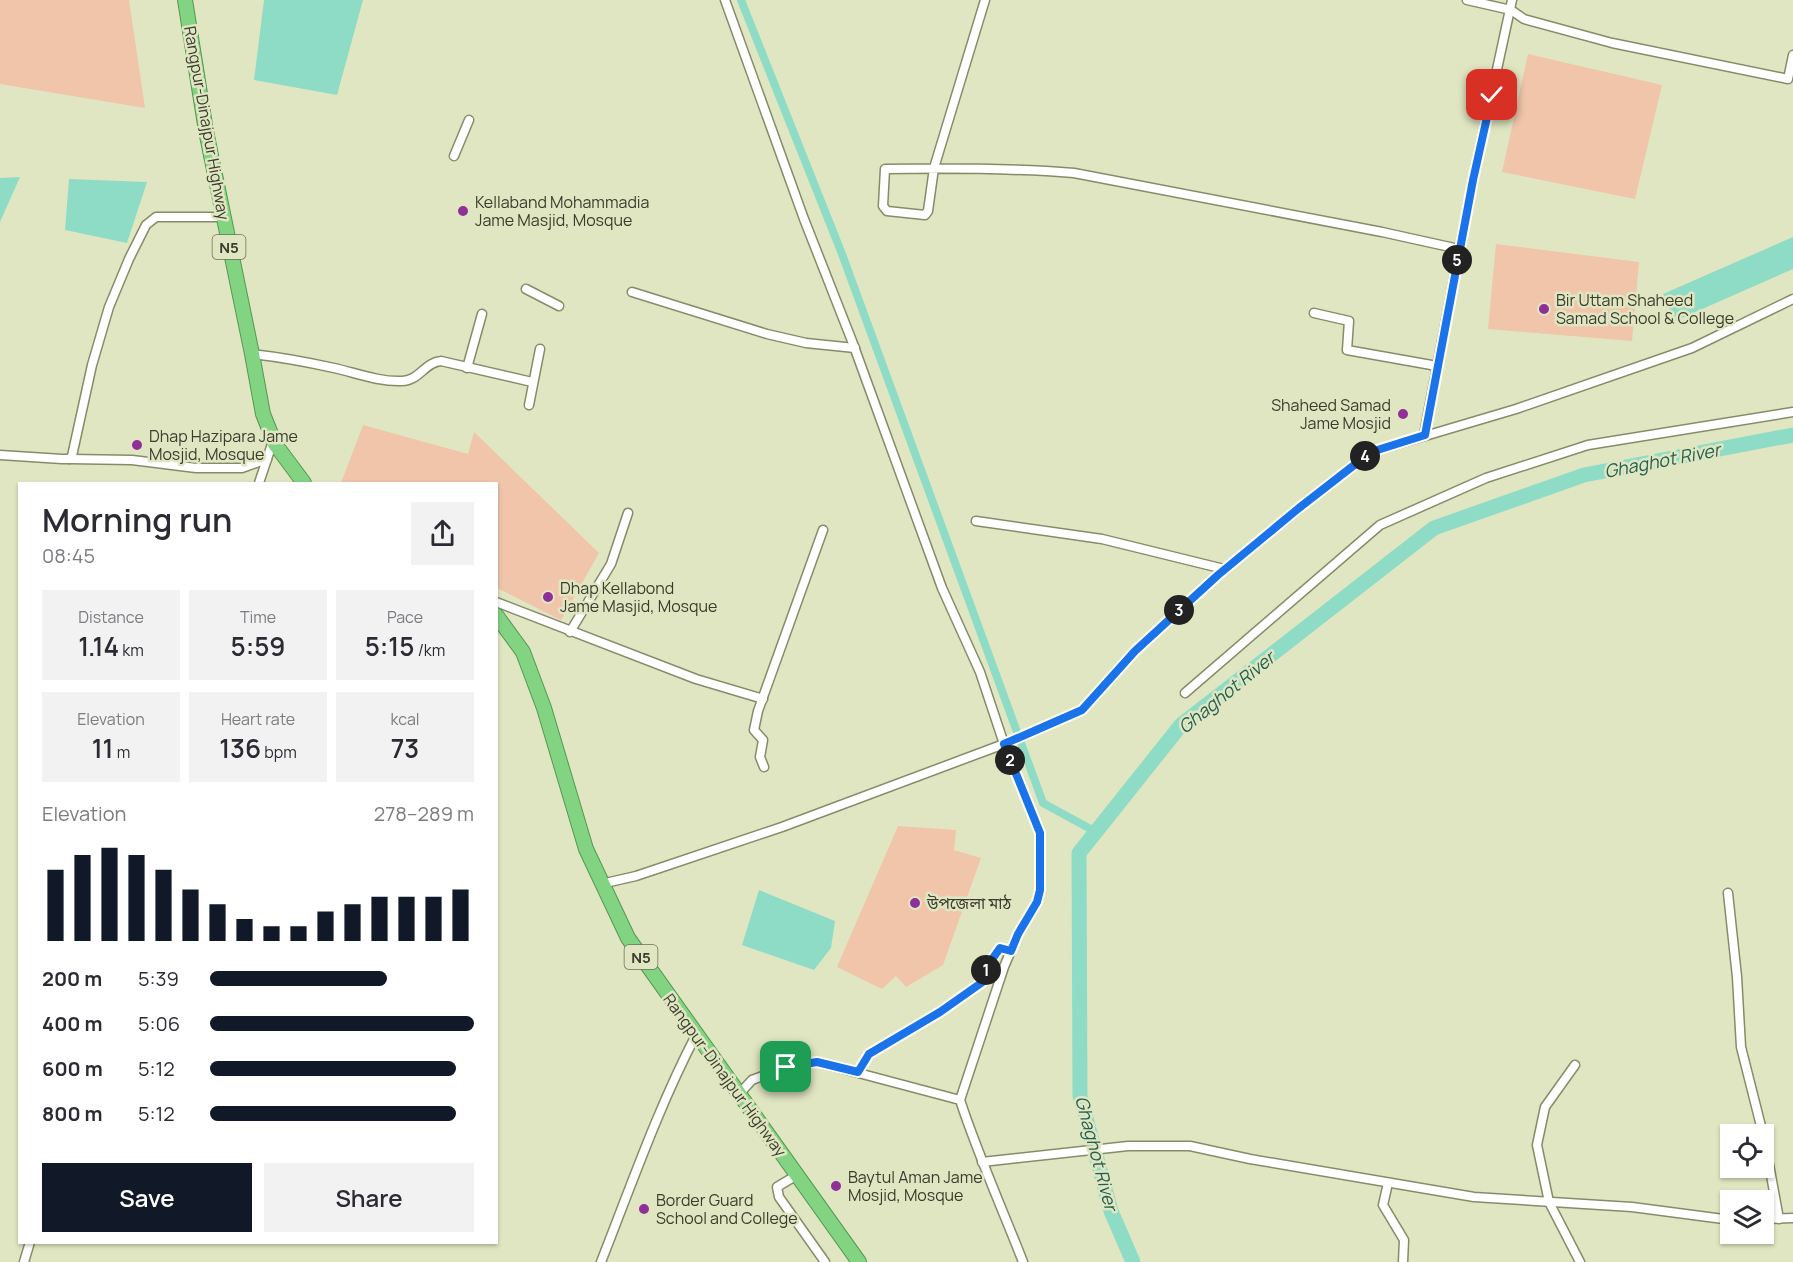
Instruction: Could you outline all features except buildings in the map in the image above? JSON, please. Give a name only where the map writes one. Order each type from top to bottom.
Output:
[{"type":"highway","name":"Rangpur-Dinajpur Highway","points":[[185,0],[206,131],[263,414],[274,441],[303,482]]},
{"type":"highway","name":"Rangpur-Dinajpur Highway","points":[[498,618],[523,652],[544,708],[586,849],[628,938],[859,1262]]},
{"type":"street","points":[[725,0],[942,588],[980,672],[1040,833],[1040,890],[1037,902],[1011,951],[960,1100],[975,1145],[1023,1262]]},
{"type":"street","points":[[985,0],[934,168],[928,211],[925,214],[887,211],[883,207],[885,169],[934,168],[1029,169],[1074,173],[1459,249]]},
{"type":"street","points":[[1467,0],[1511,10],[1524,19],[1612,43],[1788,79],[1793,55]]},
{"type":"street","points":[[1425,435],[1459,249],[1512,0]]},
{"type":"street","points":[[454,156],[469,120]]},
{"type":"street","points":[[69,459],[74,453],[89,375],[109,307],[146,225],[156,217],[223,217]]},
{"type":"street","points":[[526,289],[560,306]]},
{"type":"street","points":[[632,292],[767,334],[806,343],[855,348]]},
{"type":"street","points":[[601,884],[636,876],[782,828],[1006,743],[1082,710],[1135,651],[1224,569],[1371,452],[1516,409],[1692,348],[1791,300],[1793,312]]},
{"type":"street","points":[[1314,313],[1349,321],[1347,350],[1437,366]]},
{"type":"street","points":[[467,368],[482,314]]},
{"type":"street","points":[[529,405],[540,349]]},
{"type":"street","points":[[252,354],[291,359],[384,380],[414,379],[432,362],[441,361],[532,382]]},
{"type":"street","points":[[1185,693],[1380,525],[1486,478],[1588,445],[1793,412]]},
{"type":"street","points":[[260,482],[274,441]]},
{"type":"street","points":[[0,455],[132,460],[196,468],[242,468],[267,459]]},
{"type":"street","points":[[570,632],[611,564],[628,513]]},
{"type":"street","points":[[976,521],[1102,539],[1224,569]]},
{"type":"street","points":[[764,767],[760,757],[763,740],[754,730],[758,711],[823,530]]},
{"type":"street","points":[[498,603],[696,679],[763,699]]},
{"type":"street","points":[[1728,892],[1737,977],[1741,1047],[1761,1124]]},
{"type":"street","points":[[858,1072],[869,1054],[940,1012],[984,981],[986,968],[1000,948],[1011,951]]},
{"type":"street","points":[[601,1262],[659,1115],[696,1035]]},
{"type":"street","points":[[739,1094],[752,1080],[786,1067],[817,1062],[960,1100]]},
{"type":"street","points":[[1575,1065],[1545,1107],[1537,1145],[1549,1202],[1580,1262]]},
{"type":"street","points":[[982,1162],[1128,1146],[1190,1146],[1250,1159],[1474,1197],[1632,1207],[1720,1219]]},
{"type":"street","points":[[796,1175],[777,1187],[778,1197],[825,1262]]},
{"type":"street","points":[[1772,1178],[1779,1219]]},
{"type":"street","points":[[1388,1183],[1383,1205],[1404,1240],[1403,1262]]},
{"type":"street","points":[[1774,1219],[1793,1218]]},
{"type":"street","points":[[24,1262],[29,1244]]},
{"type":"shaded area","points":[[0,0],[129,0],[145,108],[0,84]]},
{"type":"shaded area","points":[[1528,54],[1662,85],[1635,199],[1502,172]]},
{"type":"shaded area","points":[[1496,244],[1639,262],[1632,341],[1488,329]]},
{"type":"shaded area","points":[[363,425],[468,454],[474,432],[599,553],[561,620],[498,588],[498,482],[341,482]]},
{"type":"shaded area","name":"উপজেলা মাঠ","points":[[898,826],[956,830],[954,850],[981,858],[943,965],[906,987],[896,976],[882,989],[837,967]]},
{"type":"water","points":[[264,0],[363,0],[337,95],[254,80]]},
{"type":"water","points":[[20,177],[0,222],[0,178]]},
{"type":"water","points":[[69,179],[147,182],[127,243],[65,230]]},
{"type":"water","points":[[1793,237],[1793,269],[1675,321],[1663,294]]},
{"type":"water","points":[[759,890],[835,921],[831,948],[814,970],[742,945]]},
{"type":"waterway","points":[[741,0],[842,254],[1043,803],[1096,832]]},
{"type":"waterway","name":"Ghaghot River","points":[[1133,1262],[1111,1211],[1080,1096],[1079,853],[1181,725],[1434,528],[1584,475],[1793,435]]},
{"type":"place","name":"Kellaband Mohammadia Jame Masjid, Mosque","points":[[463,211]]},
{"type":"place","name":"Bir Uttam Shaheed Samad School & College","points":[[1544,309]]},
{"type":"place","name":"Shaheed Samad Jame Mosjid","points":[[1403,414]]},
{"type":"place","name":"Dhap Hazipara Jame Mosjid, Mosque","points":[[137,445]]},
{"type":"place","name":"Dhap Kellabond Jame Masjid, Mosque","points":[[548,597]]},
{"type":"place","name":"উপজেলা মাঠ","points":[[915,903]]},
{"type":"place","name":"Baytul Aman Jame Mosjid, Mosque","points":[[836,1186]]},
{"type":"place","name":"Border Guard School and College","points":[[644,1209]]},
{"type":"route","points":[[786,1067],[817,1062],[858,1072],[869,1054],[940,1012],[984,981],[986,968],[1000,948],[1011,951],[1037,902],[1040,890],[1040,833],[1004,744],[1082,710],[1135,651],[1218,575],[1299,508],[1371,452],[1425,435],[1448,306],[1492,95]]}]
